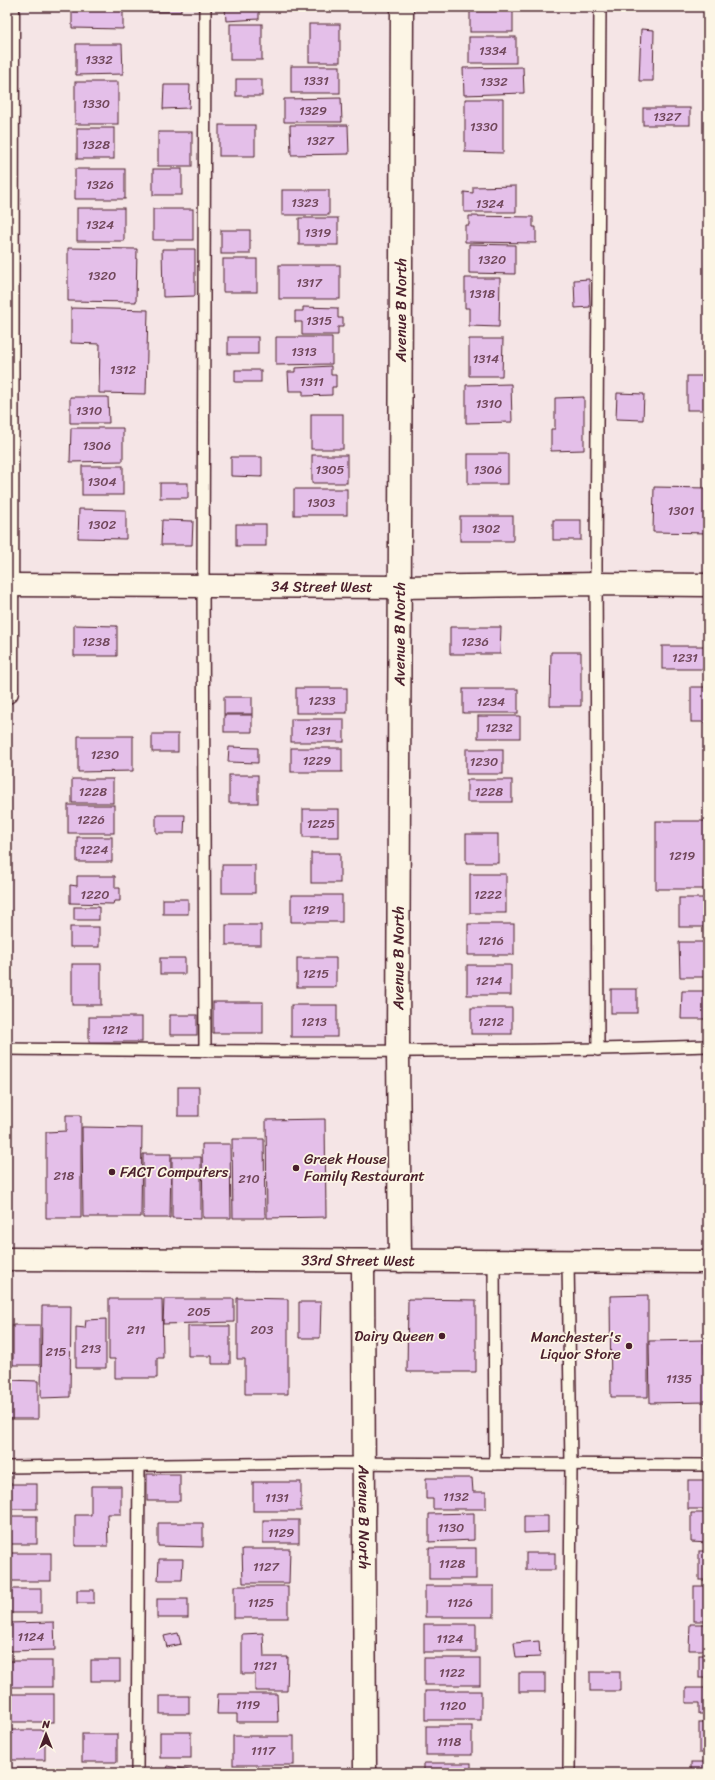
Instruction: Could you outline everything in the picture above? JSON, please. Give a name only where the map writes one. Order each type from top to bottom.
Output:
[{"type":"street","points":[[7,692],[8,7]]},
{"type":"street","name":"Avenue B North","points":[[400,1261],[398,1052],[401,587],[402,7]]},
{"type":"street","name":"34 Street West","points":[[8,585],[401,587],[596,584],[708,585]]},
{"type":"street","name":"33rd Street West","points":[[7,1259],[708,1262]]},
{"type":"street","name":"Avenue B North","points":[[363,1261],[362,1463],[365,1773]]},
{"type":"lane","points":[[204,7],[203,585],[205,1051]]},
{"type":"lane","points":[[598,1050],[596,584],[600,7]]},
{"type":"lane","points":[[7,1048],[398,1052],[598,1050],[708,1046]]},
{"type":"lane","points":[[494,1260],[495,1464]]},
{"type":"lane","points":[[568,1261],[571,1464],[569,1773]]},
{"type":"lane","points":[[7,1467],[362,1463],[708,1465]]},
{"type":"lane","points":[[137,1773],[139,1465]]},
{"type":"building","points":[[72,7],[123,7],[123,29],[72,28]]},
{"type":"building","points":[[152,7],[181,7],[181,12],[152,12]]},
{"type":"building","points":[[225,7],[259,7],[259,19],[226,21]]},
{"type":"building","points":[[470,7],[513,7],[513,32],[470,32]]},
{"type":"building","points":[[230,24],[262,24],[262,60],[230,60]]},
{"type":"building","points":[[309,24],[340,24],[340,62],[309,62]]},
{"type":"building","points":[[641,29],[654,30],[653,81],[639,81]]},
{"type":"building","points":[[469,37],[516,37],[516,63],[469,63]]},
{"type":"building","points":[[76,44],[122,44],[123,74],[76,75]]},
{"type":"building","points":[[291,66],[340,66],[340,93],[291,93]]},
{"type":"building","points":[[523,67],[524,93],[464,95],[463,68]]},
{"type":"building","points":[[236,79],[262,79],[262,96],[236,96]]},
{"type":"building","points":[[75,82],[118,82],[118,124],[75,124]]},
{"type":"building","points":[[164,85],[190,85],[189,108],[163,109]]},
{"type":"building","points":[[341,98],[342,122],[284,122],[284,99]]},
{"type":"building","points":[[465,99],[503,99],[503,153],[465,152]]},
{"type":"building","points":[[643,108],[690,108],[690,125],[643,125]]},
{"type":"building","points":[[219,125],[255,125],[255,156],[219,156]]},
{"type":"building","points":[[290,125],[348,125],[349,154],[291,155]]},
{"type":"building","points":[[77,128],[114,128],[114,159],[77,159]]},
{"type":"building","points":[[158,132],[192,132],[192,166],[158,166]]},
{"type":"building","points":[[75,169],[125,169],[125,199],[75,199]]},
{"type":"building","points":[[153,169],[182,169],[182,195],[153,195]]},
{"type":"building","points":[[516,186],[516,212],[464,212],[464,192],[473,193],[473,187]]},
{"type":"building","points":[[282,190],[329,190],[329,215],[282,215]]},
{"type":"building","points":[[77,208],[124,208],[124,241],[77,241]]},
{"type":"building","points":[[153,209],[193,209],[193,240],[153,240]]},
{"type":"building","points":[[469,216],[533,217],[533,227],[536,227],[536,243],[465,242],[465,225],[469,225]]},
{"type":"building","points":[[299,218],[338,218],[338,245],[299,245]]},
{"type":"building","points":[[221,230],[250,230],[250,254],[221,254]]},
{"type":"building","points":[[469,244],[515,245],[515,274],[469,273]]},
{"type":"building","points":[[68,248],[137,249],[136,302],[68,301]]},
{"type":"building","points":[[162,249],[195,249],[195,296],[163,297]]},
{"type":"building","points":[[223,259],[257,259],[257,292],[223,292]]},
{"type":"building","points":[[279,265],[340,265],[340,299],[279,299]]},
{"type":"building","points":[[465,278],[500,278],[499,327],[469,326],[469,308],[465,308]]},
{"type":"building","points":[[589,279],[590,307],[575,308],[574,280]]},
{"type":"building","points":[[303,307],[338,308],[338,318],[343,318],[343,327],[338,327],[338,335],[302,335],[302,322],[295,322],[295,311],[303,311]]},
{"type":"building","points":[[71,308],[148,310],[146,394],[99,393],[100,344],[71,343]]},
{"type":"building","points":[[228,337],[258,337],[258,354],[228,354]]},
{"type":"building","points":[[276,337],[332,337],[332,364],[276,365]]},
{"type":"building","points":[[469,339],[503,339],[502,376],[469,376]]},
{"type":"building","points":[[331,366],[331,375],[336,375],[336,387],[332,387],[332,395],[303,396],[303,391],[289,391],[288,372],[295,372],[295,368]]},
{"type":"building","points":[[235,370],[261,370],[261,382],[235,382]]},
{"type":"building","points":[[687,376],[708,376],[708,410],[687,410]]},
{"type":"building","points":[[511,384],[512,422],[466,423],[466,385]]},
{"type":"building","points":[[617,393],[644,394],[643,420],[616,419]]},
{"type":"building","points":[[70,397],[108,397],[109,423],[70,423]]},
{"type":"building","points":[[584,397],[584,450],[551,451],[551,429],[555,429],[555,398]]},
{"type":"building","points":[[311,414],[343,414],[343,449],[311,449]]},
{"type":"building","points":[[71,428],[123,428],[123,461],[70,462]]},
{"type":"building","points":[[468,454],[508,454],[508,484],[468,484]]},
{"type":"building","points":[[312,455],[347,455],[347,483],[312,483]]},
{"type":"building","points":[[231,457],[262,457],[262,477],[231,476]]},
{"type":"building","points":[[82,466],[123,466],[123,495],[82,495]]},
{"type":"building","points":[[160,483],[188,483],[188,498],[160,498]]},
{"type":"building","points":[[654,487],[708,488],[708,533],[653,532]]},
{"type":"building","points":[[294,489],[347,489],[347,515],[294,515]]},
{"type":"building","points":[[79,509],[126,510],[126,539],[78,538]]},
{"type":"building","points":[[460,516],[513,516],[513,541],[460,541]]},
{"type":"building","points":[[162,520],[193,521],[192,545],[161,545]]},
{"type":"building","points":[[553,520],[581,520],[581,540],[553,540]]},
{"type":"building","points":[[236,524],[266,524],[266,546],[236,546]]},
{"type":"building","points":[[74,625],[117,626],[117,656],[74,656]]},
{"type":"building","points":[[450,627],[501,627],[500,654],[450,654]]},
{"type":"building","points":[[662,646],[708,646],[708,669],[662,669]]},
{"type":"building","points":[[551,652],[581,652],[581,706],[550,706]]},
{"type":"building","points":[[691,687],[708,687],[708,722],[691,722]]},
{"type":"building","points":[[296,688],[347,688],[347,713],[296,713]]},
{"type":"building","points":[[463,689],[518,689],[518,713],[463,713]]},
{"type":"building","points":[[224,697],[252,697],[252,714],[224,714]]},
{"type":"building","points":[[224,715],[252,715],[252,732],[224,732]]},
{"type":"building","points":[[478,716],[520,716],[520,738],[478,738]]},
{"type":"building","points":[[291,719],[344,719],[344,742],[291,742]]},
{"type":"building","points":[[152,734],[178,734],[178,752],[152,752]]},
{"type":"building","points":[[78,736],[133,736],[133,771],[78,772]]},
{"type":"building","points":[[229,747],[258,748],[258,763],[228,762]]},
{"type":"building","points":[[291,748],[342,748],[342,772],[291,772]]},
{"type":"building","points":[[466,749],[503,749],[503,774],[466,774]]},
{"type":"building","points":[[229,775],[258,775],[258,803],[229,803]]},
{"type":"building","points":[[72,779],[113,779],[113,803],[72,803]]},
{"type":"building","points":[[467,780],[512,780],[512,802],[467,802]]},
{"type":"building","points":[[68,805],[114,805],[114,833],[68,833]]},
{"type":"building","points":[[303,809],[339,809],[339,837],[303,837]]},
{"type":"building","points":[[156,815],[185,815],[184,833],[156,833]]},
{"type":"building","points":[[656,821],[708,821],[708,889],[656,889]]},
{"type":"building","points":[[466,834],[498,834],[498,863],[466,863]]},
{"type":"building","points":[[77,837],[112,837],[112,862],[77,862]]},
{"type":"building","points":[[311,853],[340,853],[340,883],[311,883]]},
{"type":"building","points":[[222,865],[255,865],[255,893],[222,893]]},
{"type":"building","points":[[470,874],[506,874],[506,913],[470,913]]},
{"type":"building","points":[[77,876],[115,876],[115,888],[120,888],[120,901],[114,901],[113,904],[70,903],[70,885],[77,886]]},
{"type":"building","points":[[291,895],[342,895],[342,922],[291,922]]},
{"type":"building","points":[[679,898],[708,898],[708,927],[679,927]]},
{"type":"building","points":[[163,899],[188,899],[188,914],[163,914]]},
{"type":"building","points":[[74,907],[99,907],[99,920],[74,920]]},
{"type":"building","points":[[468,924],[514,924],[514,955],[468,955]]},
{"type":"building","points":[[226,925],[261,925],[261,945],[226,945]]},
{"type":"building","points":[[70,927],[99,927],[99,947],[70,947]]},
{"type":"building","points":[[679,942],[708,942],[708,977],[680,977]]},
{"type":"building","points":[[160,958],[185,958],[185,974],[160,974]]},
{"type":"building","points":[[297,958],[336,958],[336,987],[297,987]]},
{"type":"building","points":[[72,964],[101,964],[101,1005],[72,1005]]},
{"type":"building","points":[[467,965],[511,965],[511,995],[467,995]]},
{"type":"building","points":[[611,989],[637,989],[637,1013],[611,1013]]},
{"type":"building","points":[[682,991],[708,991],[708,1019],[681,1019]]},
{"type":"building","points":[[213,1002],[263,1002],[263,1033],[213,1033]]},
{"type":"building","points":[[291,1005],[337,1005],[337,1037],[291,1037]]},
{"type":"building","points":[[471,1008],[512,1008],[512,1034],[471,1034]]},
{"type":"building","points":[[170,1015],[197,1015],[197,1035],[170,1035]]},
{"type":"building","points":[[89,1017],[142,1017],[142,1042],[89,1042]]},
{"type":"building","points":[[178,1087],[199,1087],[199,1116],[178,1116]]},
{"type":"building","points":[[66,1115],[81,1115],[81,1218],[46,1218],[46,1132],[66,1131]]},
{"type":"building","name":"Greek House Family Restaurant","points":[[325,1119],[326,1217],[267,1218],[266,1120]]},
{"type":"building","name":"FACT Computers","points":[[82,1127],[142,1128],[141,1217],[83,1217]]},
{"type":"building","points":[[232,1139],[264,1139],[265,1218],[233,1218]]},
{"type":"building","points":[[202,1144],[230,1144],[231,1218],[203,1218]]},
{"type":"building","points":[[143,1154],[171,1154],[170,1218],[143,1218]]},
{"type":"building","points":[[172,1157],[201,1157],[201,1219],[172,1218]]},
{"type":"building","name":"Manchester's Liquor Store","points":[[648,1295],[648,1397],[611,1397],[610,1296]]},
{"type":"building","points":[[237,1298],[288,1299],[288,1394],[245,1394],[245,1359],[237,1359]]},
{"type":"building","points":[[109,1299],[162,1299],[163,1358],[157,1358],[157,1378],[115,1378],[115,1359],[109,1359]]},
{"type":"building","points":[[164,1299],[234,1299],[234,1322],[163,1324]]},
{"type":"building","name":"Dairy Queen","points":[[408,1299],[476,1300],[476,1372],[407,1372]]},
{"type":"building","points":[[299,1302],[321,1302],[320,1338],[299,1338]]},
{"type":"building","points":[[42,1306],[71,1306],[70,1397],[41,1398]]},
{"type":"building","points":[[106,1319],[106,1368],[76,1368],[76,1327],[85,1328],[86,1320]]},
{"type":"building","points":[[13,1325],[40,1325],[40,1365],[13,1365]]},
{"type":"building","points":[[188,1326],[230,1326],[230,1364],[212,1364],[212,1356],[188,1356]]},
{"type":"building","points":[[705,1340],[705,1354],[708,1354],[708,1402],[650,1403],[649,1341]]},
{"type":"building","points":[[7,1380],[38,1381],[38,1419],[8,1419]]},
{"type":"building","points":[[147,1474],[180,1474],[180,1501],[147,1501]]},
{"type":"building","points":[[426,1478],[472,1478],[473,1492],[486,1492],[486,1509],[433,1509],[433,1499],[426,1499]]},
{"type":"building","points":[[688,1480],[708,1480],[708,1509],[688,1509]]},
{"type":"building","points":[[253,1482],[301,1482],[301,1511],[253,1511]]},
{"type":"building","points":[[7,1484],[37,1484],[37,1509],[7,1509]]},
{"type":"building","points":[[91,1486],[121,1486],[121,1514],[107,1514],[108,1546],[75,1546],[75,1515],[91,1515]]},
{"type":"building","points":[[474,1513],[474,1540],[429,1542],[429,1514]]},
{"type":"building","points":[[691,1513],[708,1513],[708,1543],[691,1542]]},
{"type":"building","points":[[7,1516],[37,1516],[37,1544],[7,1544]]},
{"type":"building","points":[[524,1516],[548,1516],[548,1532],[524,1533]]},
{"type":"building","points":[[263,1520],[299,1520],[299,1543],[263,1543]]},
{"type":"building","points":[[158,1523],[203,1523],[203,1547],[158,1546]]},
{"type":"building","points":[[429,1548],[476,1548],[476,1579],[429,1579]]},
{"type":"building","points":[[242,1549],[290,1549],[289,1583],[243,1583]]},
{"type":"building","points":[[699,1551],[708,1551],[708,1580],[699,1580]]},
{"type":"building","points":[[7,1553],[51,1553],[51,1581],[7,1581]]},
{"type":"building","points":[[526,1553],[555,1553],[555,1570],[526,1570]]},
{"type":"building","points":[[159,1559],[183,1559],[182,1580],[158,1580]]},
{"type":"building","points":[[234,1586],[288,1586],[288,1618],[234,1618]]},
{"type":"building","points":[[425,1586],[494,1586],[494,1617],[425,1617]]},
{"type":"building","points":[[694,1586],[708,1586],[708,1621],[694,1621]]},
{"type":"building","points":[[7,1589],[41,1589],[41,1613],[7,1613]]},
{"type":"building","points":[[77,1590],[94,1590],[94,1603],[77,1603]]},
{"type":"building","points":[[157,1599],[188,1599],[188,1618],[157,1618]]},
{"type":"building","points":[[54,1622],[55,1650],[7,1651],[7,1623]]},
{"type":"building","points":[[424,1624],[476,1624],[476,1652],[424,1652]]},
{"type":"building","points":[[690,1624],[708,1624],[708,1650],[689,1650]]},
{"type":"building","points":[[178,1633],[181,1644],[167,1647],[164,1636]]},
{"type":"building","points":[[263,1633],[264,1657],[288,1657],[287,1691],[255,1691],[255,1674],[242,1674],[242,1634]]},
{"type":"building","points":[[539,1641],[540,1657],[516,1658],[514,1643]]},
{"type":"building","points":[[699,1655],[708,1655],[708,1678],[699,1678]]},
{"type":"building","points":[[424,1658],[480,1658],[480,1685],[424,1685]]},
{"type":"building","points":[[91,1660],[120,1660],[120,1681],[91,1681]]},
{"type":"building","points":[[7,1661],[52,1661],[52,1687],[7,1687]]},
{"type":"building","points":[[590,1672],[620,1672],[620,1691],[590,1691]]},
{"type":"building","points":[[519,1673],[545,1673],[545,1692],[519,1692]]},
{"type":"building","points":[[686,1688],[708,1688],[708,1714],[699,1714],[699,1703],[686,1703]]},
{"type":"building","points":[[425,1691],[481,1691],[481,1720],[425,1720]]},
{"type":"building","points":[[7,1694],[54,1694],[54,1722],[7,1722]]},
{"type":"building","points":[[218,1694],[277,1694],[278,1722],[237,1722],[237,1714],[217,1714]]},
{"type":"building","points":[[160,1696],[189,1696],[189,1714],[160,1714]]},
{"type":"building","points":[[699,1723],[708,1723],[708,1753],[699,1753]]},
{"type":"building","points":[[426,1726],[472,1726],[472,1755],[426,1755]]},
{"type":"building","points":[[7,1730],[45,1730],[45,1760],[7,1760]]},
{"type":"building","points":[[160,1732],[191,1732],[191,1758],[160,1758]]},
{"type":"building","points":[[82,1734],[117,1734],[117,1762],[82,1762]]},
{"type":"building","points":[[233,1736],[294,1736],[294,1765],[233,1765]]},
{"type":"building","points":[[691,1762],[708,1762],[708,1773],[691,1773]]},
{"type":"building","points":[[424,1763],[471,1763],[471,1773],[424,1773]]},
{"type":"building","points":[[168,1766],[194,1771],[194,1773],[166,1773]]},
{"type":"building","points":[[520,1768],[536,1771],[535,1773],[519,1773]]},
{"type":"building","points":[[7,1769],[63,1769],[63,1773],[7,1773]]},
{"type":"place","name":"Greek House Family Restaurant","points":[[296,1168]]},
{"type":"place","name":"FACT Computers","points":[[112,1172]]},
{"type":"place","name":"Dairy Queen","points":[[442,1336]]},
{"type":"place","name":"Manchester's Liquor Store","points":[[629,1346]]}]
